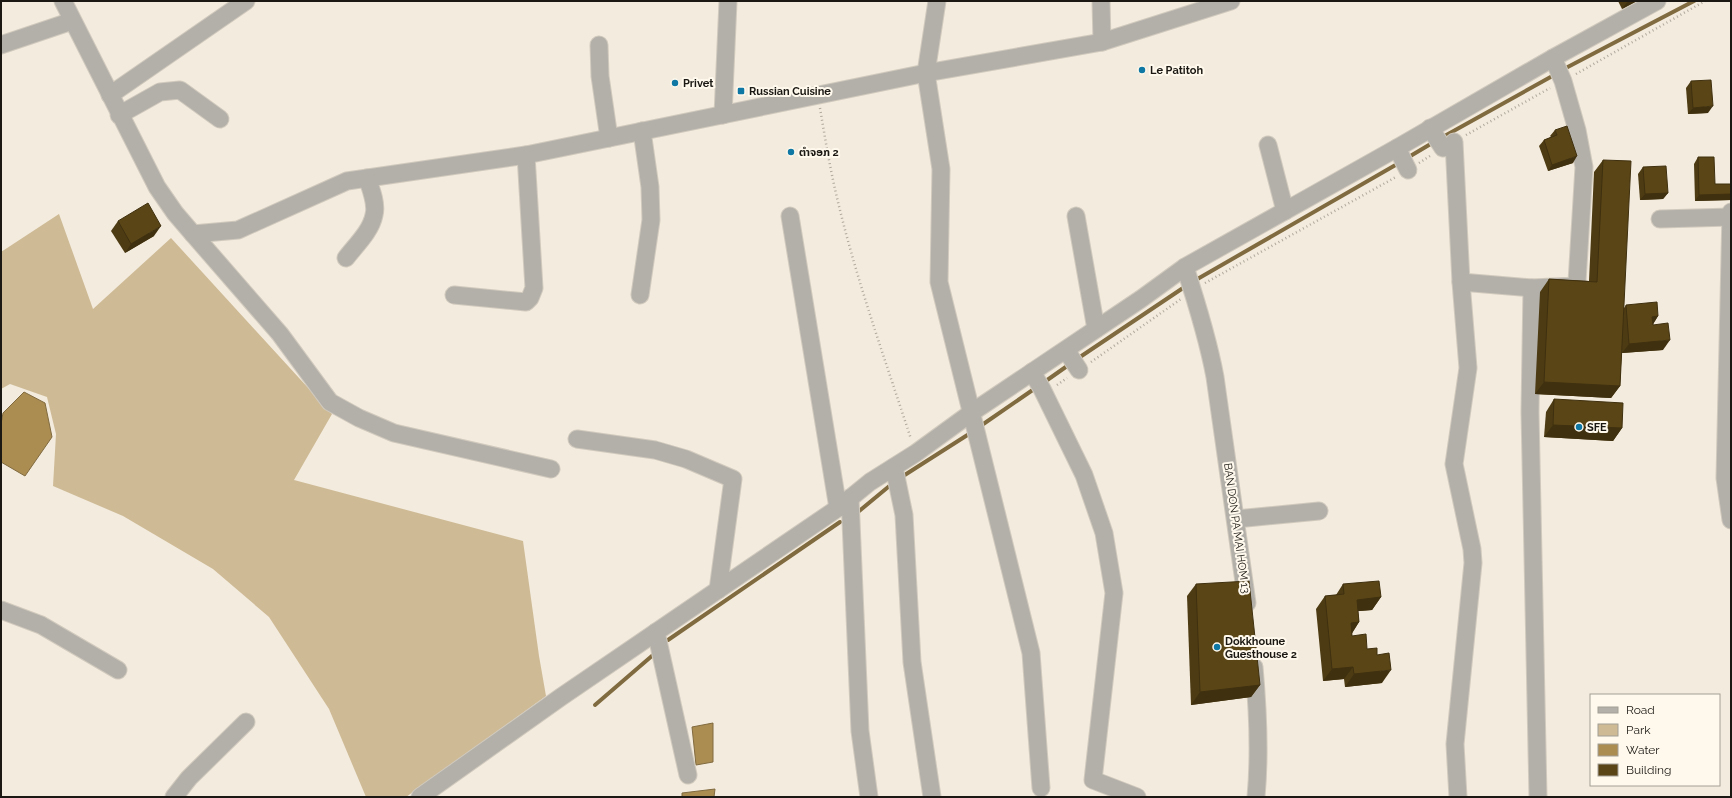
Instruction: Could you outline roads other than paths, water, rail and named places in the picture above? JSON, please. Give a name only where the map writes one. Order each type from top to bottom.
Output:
[{"type":"street","points":[[63,1],[119,115],[157,187],[175,213],[280,334],[330,402],[359,418],[394,433],[550,469]]},
{"type":"street","points":[[110,95],[246,1]]},
{"type":"street","points":[[723,115],[728,1]]},
{"type":"street","points":[[936,1],[926,73],[941,169],[939,282],[1031,653],[1041,788]]},
{"type":"street","points":[[1102,1],[1102,42]]},
{"type":"street","points":[[193,234],[238,230],[347,181],[526,155],[723,115],[817,94],[1102,42],[1199,6],[1231,1]]},
{"type":"street","points":[[420,797],[844,503],[870,482],[895,471],[916,453],[971,413],[1038,383],[1073,361],[1096,329],[1141,299],[1189,280],[1285,211],[1403,160],[1559,71],[1657,1]]},
{"type":"street","points":[[1,45],[72,21]]},
{"type":"street","points":[[599,44],[600,76],[609,138]]},
{"type":"street","points":[[1461,282],[1532,288],[1574,286],[1577,282],[1584,167],[1577,130],[1559,71]]},
{"type":"street","points":[[119,115],[160,92],[180,90],[220,119]]},
{"type":"street","points":[[640,296],[651,220],[650,187],[642,131]]},
{"type":"street","points":[[1440,139],[1461,282],[1468,368],[1454,464],[1472,549],[1473,563],[1455,744],[1458,797]]},
{"type":"street","points":[[1268,145],[1285,211]]},
{"type":"street","points":[[454,295],[526,302],[530,298],[534,288],[526,155]]},
{"type":"street","points":[[346,258],[370,226],[375,214],[374,202],[367,178]]},
{"type":"street","points":[[1731,212],[1725,478],[1731,520]]},
{"type":"street","points":[[790,216],[844,503],[860,731],[869,797]]},
{"type":"street","points":[[1076,216],[1096,329]]},
{"type":"street","points":[[1660,219],[1731,217]]},
{"type":"street","name":"BAN DON PA MAI HOM 13","points":[[1189,280],[1210,345],[1236,518],[1249,620]]},
{"type":"street","points":[[1532,288],[1530,412],[1538,797]]},
{"type":"street","points":[[1038,383],[1084,475],[1102,526],[1114,593],[1093,780],[1137,797]]},
{"type":"street","points":[[577,439],[655,450],[686,460],[733,479],[718,590]]},
{"type":"street","points":[[895,471],[904,515],[912,662],[932,797]]},
{"type":"street","points":[[1236,518],[1319,511]]},
{"type":"street","points":[[1,610],[41,625],[118,670]]},
{"type":"street","points":[[656,632],[688,775]]},
{"type":"street","points":[[1252,651],[1257,703],[1259,754],[1256,797]]},
{"type":"street","points":[[174,797],[189,778],[246,722]]},
{"type":"water","points":[[24,392],[45,403],[52,437],[25,476],[1,462],[1,424],[3,413]]},
{"type":"water","points":[[713,723],[713,762],[696,765],[692,727]]},
{"type":"water","points":[[715,789],[714,797],[682,797],[682,793]]},
{"type":"waterway","points":[[1562,70],[1694,1]]},
{"type":"waterway","points":[[1441,138],[1556,74]]},
{"type":"waterway","points":[[1407,158],[1434,142]]},
{"type":"waterway","points":[[1194,281],[1399,163]]},
{"type":"waterway","points":[[1077,359],[1186,286]]},
{"type":"waterway","points":[[1043,383],[1070,364]]},
{"type":"waterway","points":[[979,427],[1037,387]]},
{"type":"waterway","points":[[900,478],[969,434]]},
{"type":"waterway","points":[[858,512],[893,483]]},
{"type":"waterway","points":[[668,640],[840,522]]},
{"type":"waterway","points":[[595,705],[653,655]]},
{"type":"place","name":"Le Patitoh","points":[[1142,70]]},
{"type":"place","name":"Privet","points":[[675,83]]},
{"type":"place","name":"Russian Cuisine","points":[[741,91]]},
{"type":"place","name":"ຕຳຈອກ 2","points":[[791,152]]},
{"type":"place","name":"SFE","points":[[1579,427]]},
{"type":"place","name":"Dokkhoune Guesthouse 2","points":[[1217,647]]}]
